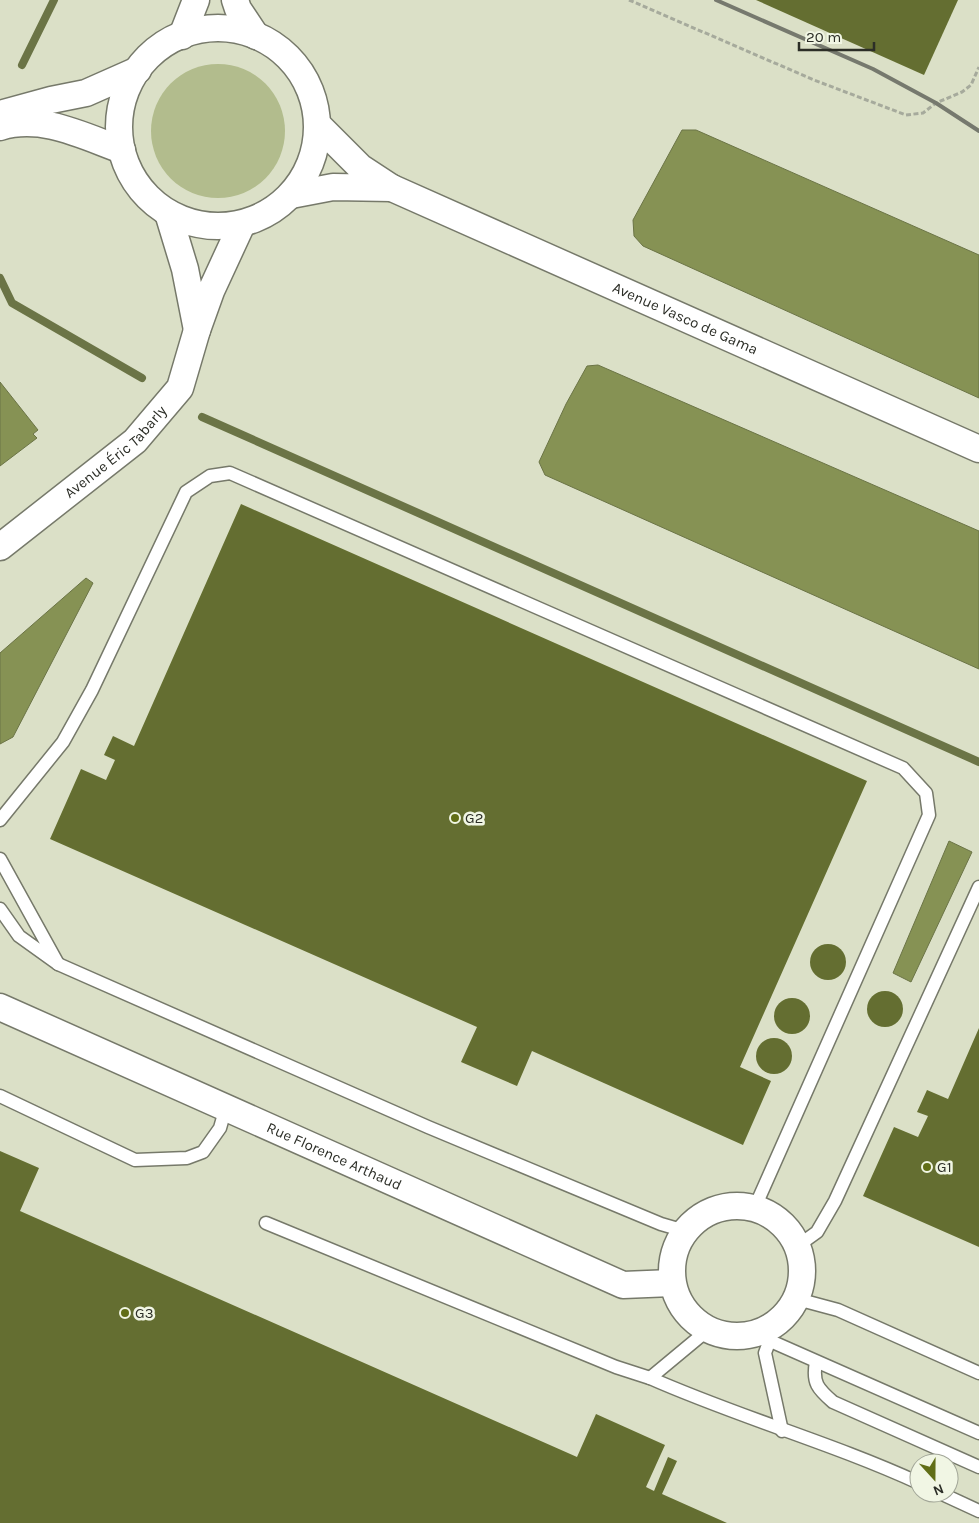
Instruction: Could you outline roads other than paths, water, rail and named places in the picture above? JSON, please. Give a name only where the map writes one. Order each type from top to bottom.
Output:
[{"type":"street","points":[[182,36],[196,0]]},
{"type":"street","points":[[235,0],[238,9],[256,36]]},
{"type":"street","points":[[206,29],[223,29],[256,36],[281,50],[300,71],[313,97],[318,125],[315,150],[306,174],[291,195],[269,213],[242,224],[217,227],[191,223],[168,213],[147,197],[131,175],[122,150],[119,122],[125,95],[138,70],[157,50],[182,36],[206,29]]},
{"type":"street","points":[[0,114],[51,100],[86,93],[138,70]]},
{"type":"street","points":[[0,127],[10,124],[48,124],[122,150]]},
{"type":"street","points":[[318,125],[360,167],[392,188]]},
{"type":"street","points":[[291,195],[333,187],[392,188]]},
{"type":"street","name":"Avenue Vasco de Gama","points":[[392,188],[979,449]]},
{"type":"street","name":"Avenue Éric Tabarly","points":[[168,213],[185,269],[197,330]]},
{"type":"street","name":"Avenue Éric Tabarly","points":[[0,547],[135,441],[180,388],[211,291],[242,224]]},
{"type":"street","name":"Rue Florence Arthaud","points":[[0,1007],[623,1285],[672,1283]]},
{"type":"street","points":[[732,1205],[755,1207],[783,1222],[799,1245],[804,1272],[797,1299],[768,1333],[729,1337],[709,1329],[683,1309],[672,1283],[673,1256],[685,1231],[705,1213],[732,1205]]},
{"type":"lane","points":[[0,820],[63,742],[92,690],[186,492],[210,476],[230,473],[903,768],[926,793],[928,815],[755,1207]]},
{"type":"lane","points":[[0,859],[58,964]]},
{"type":"lane","points":[[799,1245],[818,1232],[835,1201],[979,887]]},
{"type":"lane","points":[[0,909],[18,936],[58,964],[428,1127],[661,1224],[685,1231]]},
{"type":"lane","points":[[0,1096],[135,1160],[187,1158],[204,1152],[220,1128],[226,1107]]},
{"type":"lane","points":[[266,1223],[616,1367],[650,1378],[782,1431],[886,1468],[909,1478]]},
{"type":"lane","points":[[797,1299],[838,1310],[979,1373]]},
{"type":"lane","points":[[650,1378],[709,1329]]},
{"type":"lane","points":[[782,1431],[765,1353],[768,1333],[816,1362],[837,1369],[979,1433]]},
{"type":"lane","points":[[816,1362],[813,1375],[819,1390],[833,1402],[979,1467]]},
{"type":"lane","points":[[959,1502],[979,1511]]},
{"type":"waterway","points":[[22,65],[54,0]]},
{"type":"waterway","points":[[0,278],[12,303],[142,378]]},
{"type":"waterway","points":[[202,417],[979,762]]},
{"type":"railway","points":[[716,0],[873,69],[936,103],[979,131]]},
{"type":"place","name":"G2","points":[[455,818]]},
{"type":"place","name":"G1","points":[[927,1167]]},
{"type":"place","name":"G3","points":[[125,1313]]}]
